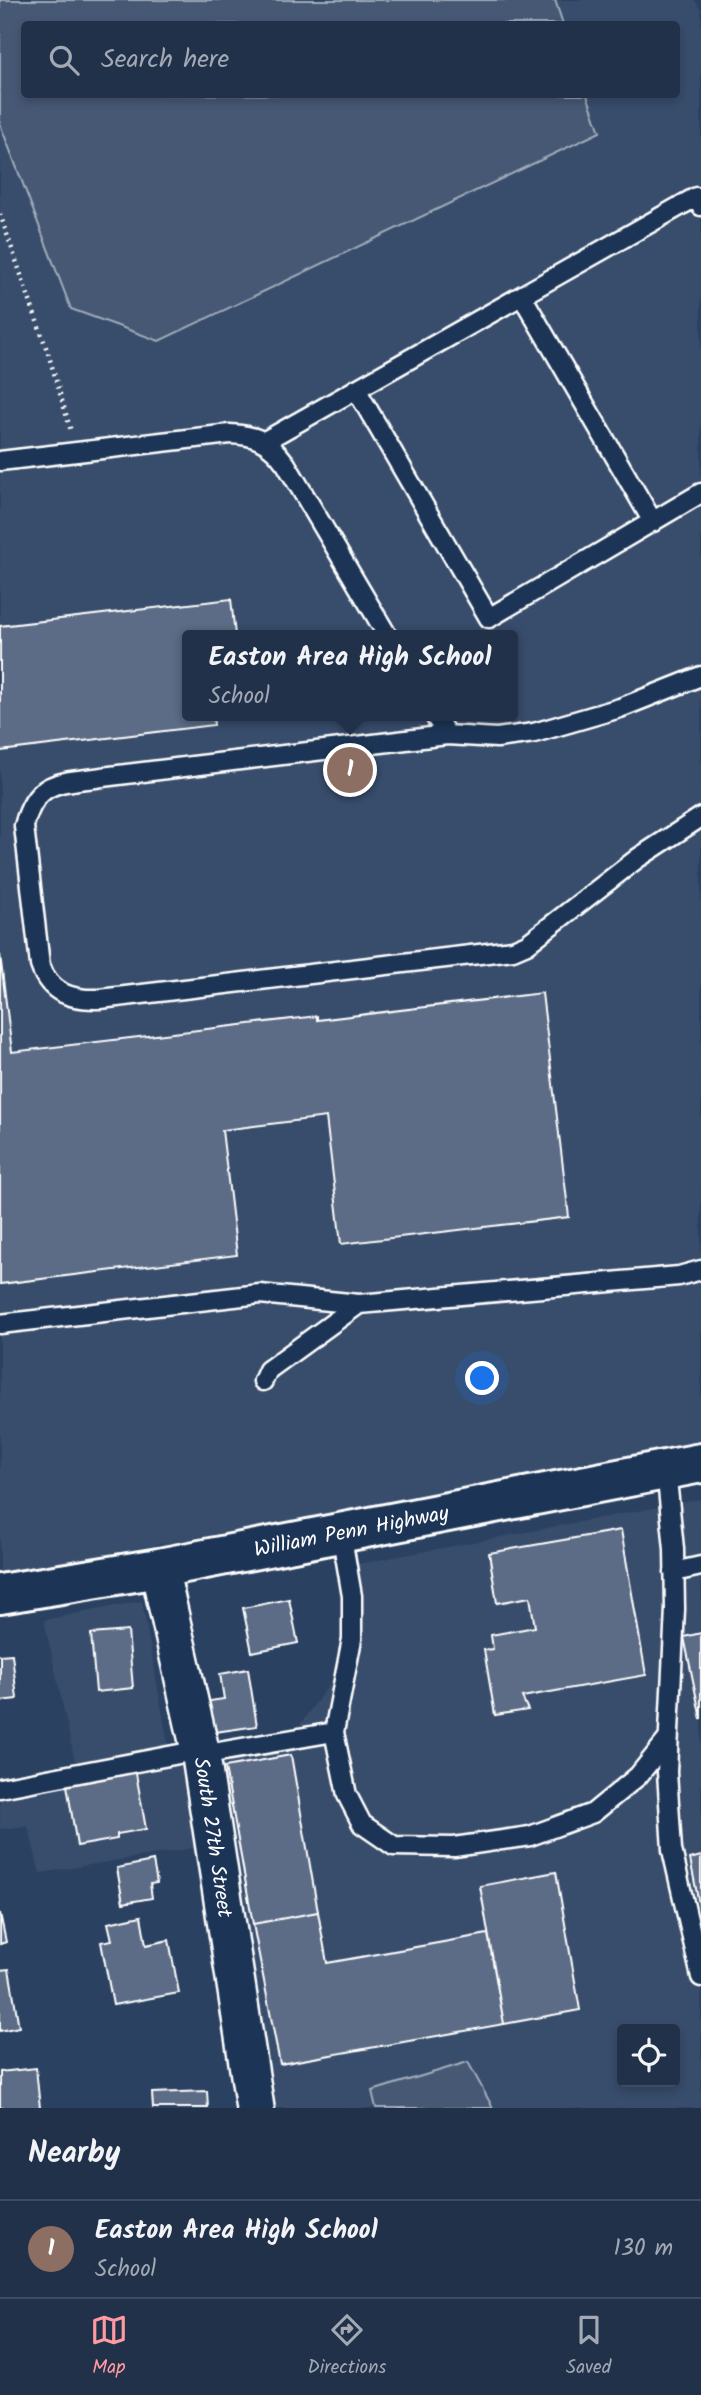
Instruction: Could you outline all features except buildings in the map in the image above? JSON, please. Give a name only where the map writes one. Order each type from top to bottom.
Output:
[{"type":"main road","name":"William Penn Highway","points":[[0,1594],[159,1568],[684,1466]]},
{"type":"street","name":"South 27th Street","points":[[159,1568],[201,1753],[254,2108]]},
{"type":"lane","points":[[264,442],[696,197],[701,206]]},
{"type":"lane","points":[[522,296],[653,522]]},
{"type":"lane","points":[[356,389],[489,618],[701,493]]},
{"type":"lane","points":[[0,461],[230,434],[249,435],[264,442],[286,464],[384,630]]},
{"type":"lane","points":[[701,676],[621,708],[534,733],[497,738],[447,735],[91,778],[50,786],[37,795],[28,810],[24,826],[40,965],[44,978],[54,989],[83,1000],[513,950],[527,944],[638,858],[701,817]]},
{"type":"lane","points":[[438,721],[447,735]]},
{"type":"lane","points":[[0,1324],[260,1294],[359,1304],[680,1276],[701,1270]]},
{"type":"lane","points":[[264,1381],[268,1370],[359,1304]]},
{"type":"lane","points":[[684,1466],[674,1572],[675,1609],[667,1772],[672,1850],[701,1978]]},
{"type":"lane","points":[[341,1532],[352,1596],[352,1639],[334,1732],[347,1795],[362,1825],[394,1846],[454,1847],[530,1836],[593,1812],[638,1776],[668,1739]]},
{"type":"lane","points":[[674,1572],[701,1566]]},
{"type":"lane","points":[[0,1788],[334,1732]]},
{"type":"path","points":[[0,214],[48,353],[77,452]]},
{"type":"shaded area","points":[[0,0],[695,0],[701,10],[701,1446],[0,1573]]},
{"type":"shaded area","points":[[0,0],[555,0],[562,21],[21,21],[21,98],[588,98],[600,132],[159,341],[71,309],[0,124]]},
{"type":"shaded area","points":[[701,1499],[701,2108],[237,2108],[193,1848],[40,1873],[28,1826],[0,1829],[0,1775],[76,1766],[44,1620],[142,1601],[168,1744],[224,1753],[288,1741],[349,1657],[347,1566]]},
{"type":"shaded area","points":[[468,2062],[493,2108],[376,2108],[372,2091]]},
{"type":"place","name":"Easton Area High School","points":[[350,770]]}]
